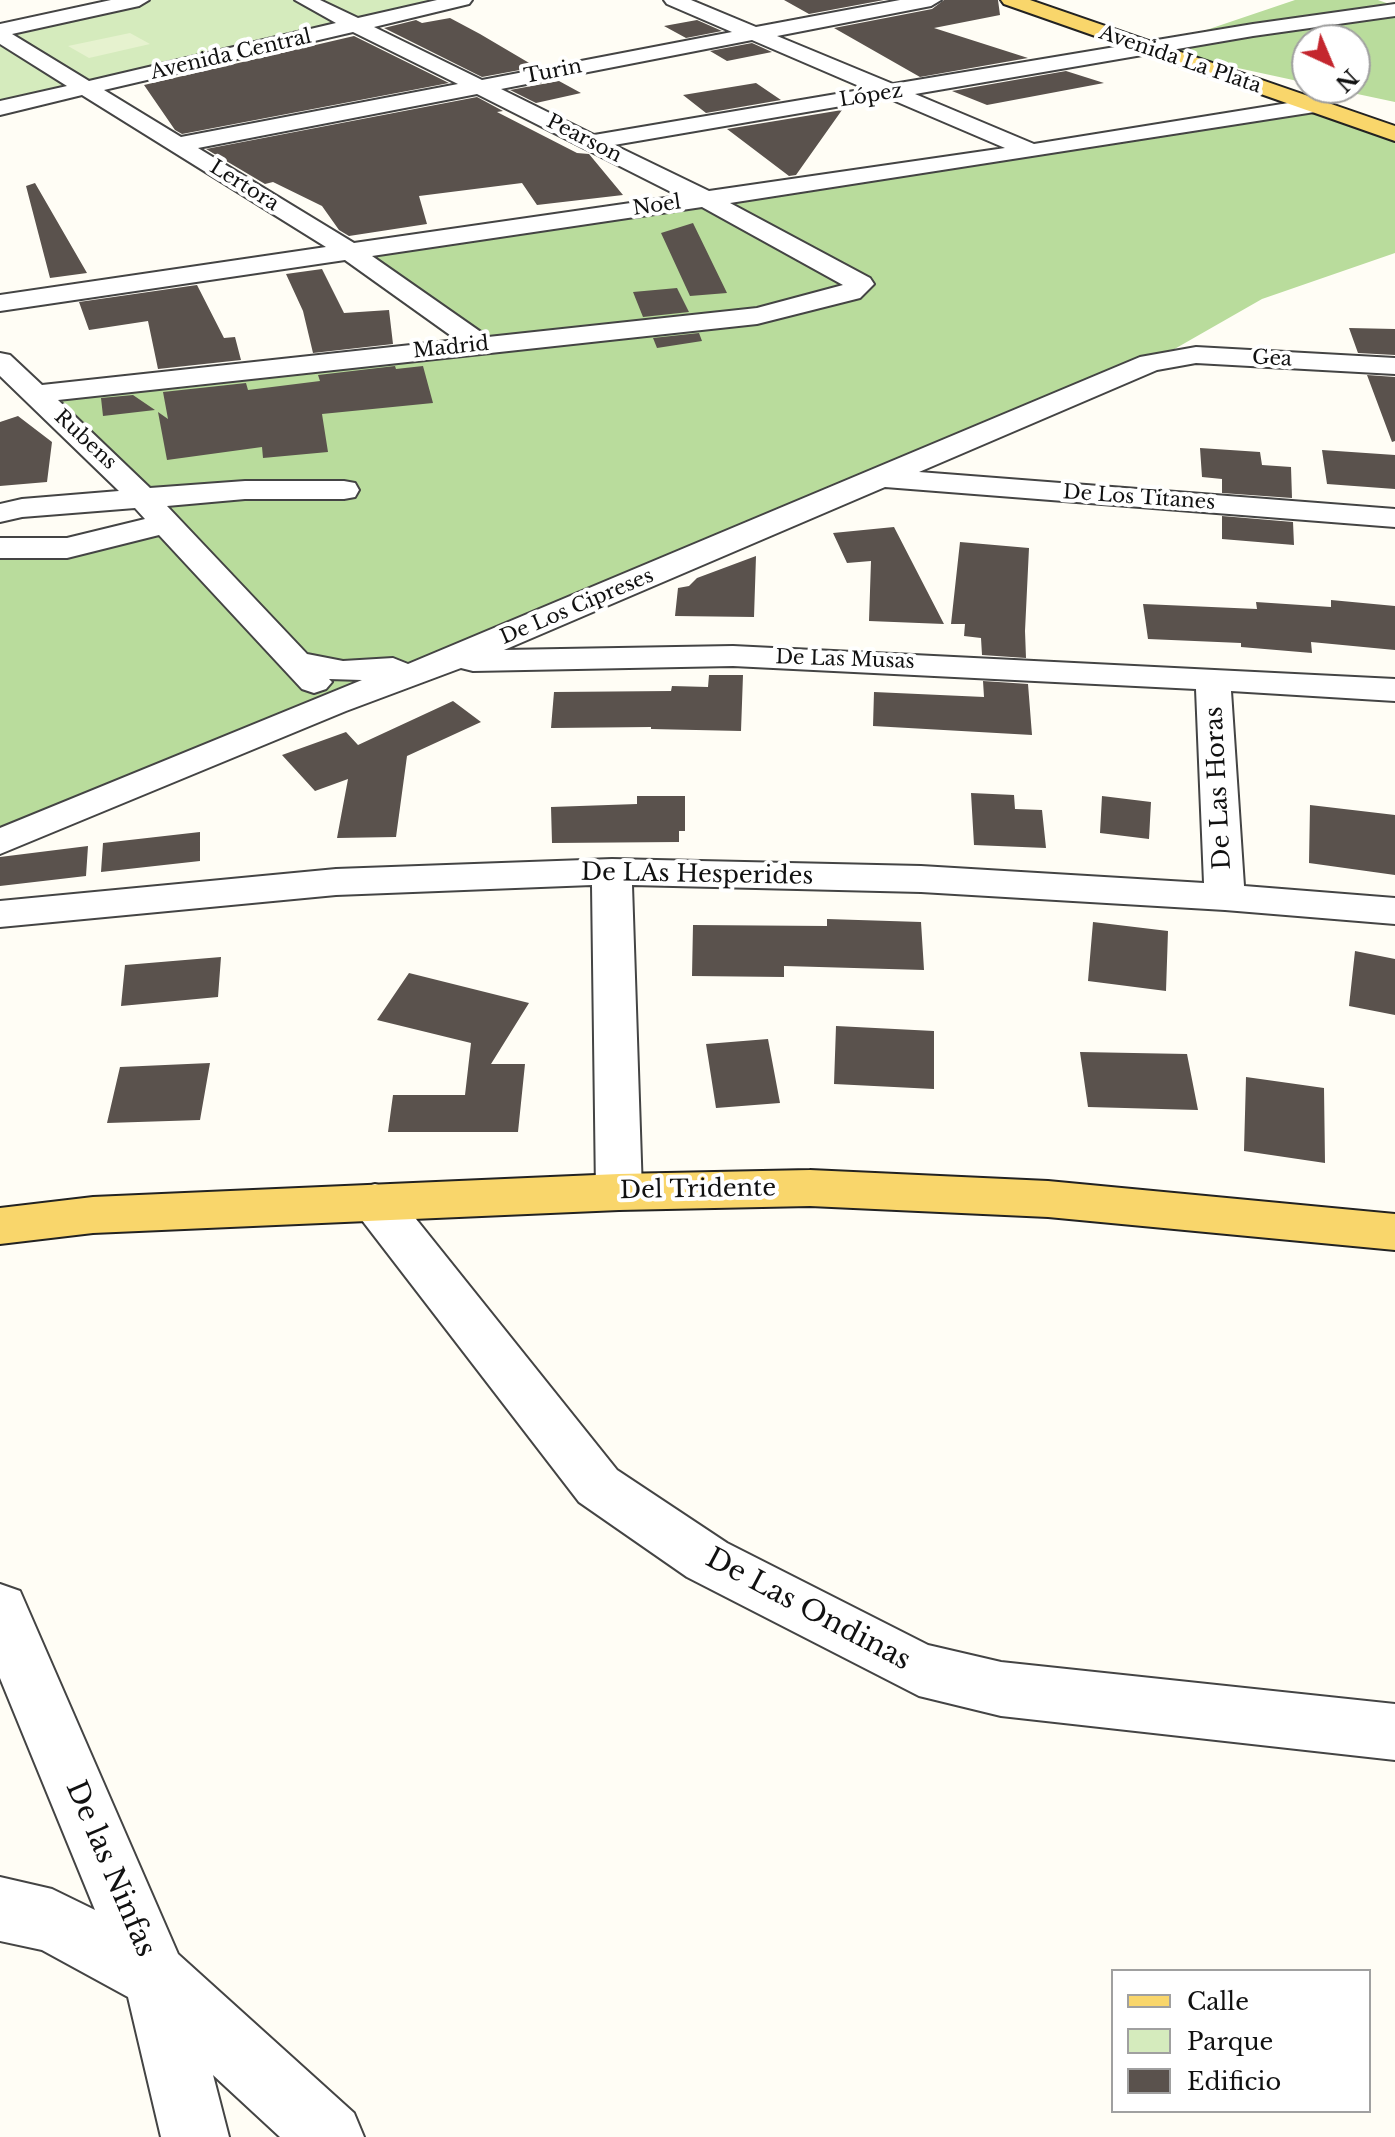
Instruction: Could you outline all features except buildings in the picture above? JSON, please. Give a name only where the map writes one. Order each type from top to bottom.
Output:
[{"type":"main road","name":"Avenida La Plata","points":[[1011,0],[1395,134]]},
{"type":"main road","name":"Del Tridente","points":[[0,1226],[93,1215],[619,1192],[810,1188],[1048,1199],[1395,1232]]},
{"type":"street","points":[[0,33],[139,0]]},
{"type":"street","name":"Pearson","points":[[305,0],[705,199],[861,284]]},
{"type":"street","name":"Avenida Central","points":[[0,108],[462,0]]},
{"type":"street","points":[[674,0],[1032,151]]},
{"type":"street","name":"Turin","points":[[176,145],[931,0]]},
{"type":"street","points":[[1389,0],[1395,2]]},
{"type":"street","name":"López","points":[[591,142],[1253,30],[1395,10]]},
{"type":"street","name":"Lertora","points":[[0,33],[349,251],[482,345]]},
{"type":"street","name":"Noel","points":[[0,303],[1032,151],[1313,106]]},
{"type":"street","name":"Madrid","points":[[35,394],[757,316],[851,292],[861,284]]},
{"type":"street","name":"Gea","points":[[1150,363],[1196,355],[1395,366]]},
{"type":"street","name":"Rubens","points":[[0,361],[142,498],[333,703]]},
{"type":"street","name":"De Los Cipreses","points":[[0,842],[333,703],[449,661],[1150,363]]},
{"type":"street","name":"De Los Titanes","points":[[882,479],[1395,518]]},
{"type":"street","points":[[0,513],[22,508],[245,490],[344,490]]},
{"type":"street","points":[[0,548],[67,548],[165,524]]},
{"type":"street","name":"De Las Musas","points":[[296,662],[343,671],[449,661],[733,656],[1395,690]]},
{"type":"street","name":"De Las Horas","points":[[1213,680],[1225,897]]},
{"type":"street","points":[[612,872],[619,1192]]},
{"type":"street","name":"De LAs Hesperides","points":[[0,914],[336,882],[612,872],[921,879],[1225,897],[1395,911]]},
{"type":"street","name":"De Las Ondinas","points":[[375,1202],[598,1486],[707,1560],[919,1669],[1001,1689],[1395,1732]]},
{"type":"street","name":"De las Ninfas","points":[[0,1609],[155,1977],[195,2137]]},
{"type":"street","points":[[0,1909],[52,1921],[155,1977],[330,2137]]},
{"type":"green space","points":[[139,0],[464,0],[0,107],[0,30]]},
{"type":"green space","points":[[1295,0],[1378,0],[1395,6],[1395,102],[1371,97],[1371,24],[1291,24],[1291,80],[1150,49]]},
{"type":"green space","points":[[130,33],[150,44],[89,58],[68,46]]},
{"type":"green space","points":[[1313,106],[1395,135],[1395,253],[1262,299],[1150,363],[0,844],[0,543],[67,548],[164,524],[35,394],[481,345],[349,251]]}]
